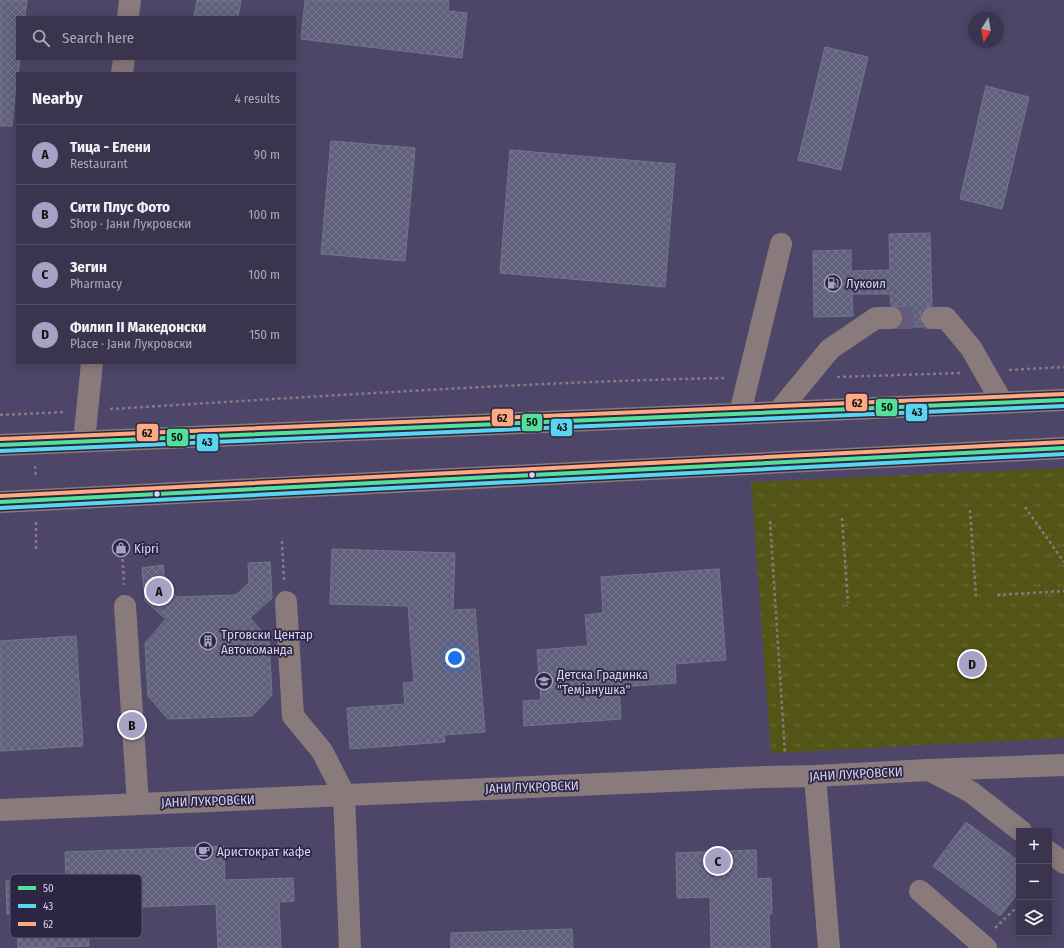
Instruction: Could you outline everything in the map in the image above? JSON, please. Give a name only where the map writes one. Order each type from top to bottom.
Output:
[{"type":"street","points":[[128,16],[130,0]]},
{"type":"street","points":[[122,72],[124,60]]},
{"type":"street","points":[[740,413],[781,244]]},
{"type":"street","points":[[779,412],[830,349],[876,318],[891,318]]},
{"type":"street","points":[[932,318],[946,318],[971,348],[1002,402]]},
{"type":"street","points":[[84,441],[92,364]]},
{"type":"street","points":[[0,445],[1064,400]]},
{"type":"street","points":[[0,502],[1064,448]]},
{"type":"street","points":[[286,602],[293,716],[322,751],[344,794],[350,948]]},
{"type":"street","points":[[125,606],[138,804]]},
{"type":"street","name":"ЈАНИ ЛУКРОВСКИ","points":[[0,810],[344,794],[1064,765]]},
{"type":"street","points":[[928,770],[971,792],[1017,828]]},
{"type":"street","points":[[815,776],[829,948]]},
{"type":"street","points":[[1052,854],[1064,863]]},
{"type":"street","points":[[920,891],[981,946]]},
{"type":"path","points":[[807,378],[903,376],[1064,367]]},
{"type":"path","points":[[0,415],[434,390],[748,377]]},
{"type":"path","points":[[1025,508],[1064,562]]},
{"type":"path","points":[[970,510],[976,596]]},
{"type":"path","points":[[842,518],[848,603]]},
{"type":"path","points":[[770,522],[786,777]]},
{"type":"path","points":[[282,541],[286,602]]},
{"type":"path","points":[[122,548],[125,606]]},
{"type":"path","points":[[997,595],[1064,591]]},
{"type":"path","points":[[981,946],[1016,908]]},
{"type":"green space","points":[[1064,468],[1064,738],[771,753],[751,482]]},
{"type":"building","points":[[0,0],[27,0],[25,16],[16,16],[16,60],[20,60],[18,72],[16,72],[12,126],[0,126]]},
{"type":"building","points":[[197,0],[241,0],[238,16],[194,16]]},
{"type":"building","points":[[305,0],[449,0],[448,11],[467,13],[462,58],[301,39]]},
{"type":"building","points":[[825,47],[868,57],[841,170],[798,160]]},
{"type":"building","points":[[986,86],[1029,97],[1002,209],[960,199]]},
{"type":"building","points":[[331,141],[415,148],[405,261],[321,254]]},
{"type":"building","points":[[510,150],[675,164],[665,287],[500,273]]},
{"type":"building","points":[[930,233],[932,306],[925,307],[921,312],[921,324],[924,327],[899,327],[902,324],[902,312],[898,307],[891,306],[890,294],[852,294],[853,316],[814,317],[813,251],[851,250],[851,271],[890,270],[889,234]]},
{"type":"building","points":[[332,549],[455,553],[453,610],[475,609],[485,732],[444,735],[445,742],[350,749],[347,708],[405,704],[403,683],[414,682],[408,606],[330,604]]},
{"type":"building","name":"Трговски Центар Автокоманда","points":[[270,562],[272,598],[250,618],[269,639],[272,695],[252,716],[168,719],[148,696],[145,643],[166,619],[145,601],[142,568],[163,565],[165,585],[177,597],[236,595],[249,583],[248,563]]},
{"type":"building","points":[[719,569],[726,660],[675,664],[676,683],[619,687],[621,719],[524,726],[523,701],[541,700],[537,650],[588,646],[585,615],[603,613],[601,577]]},
{"type":"building","points":[[76,636],[83,746],[0,751],[0,641]]},
{"type":"building","points":[[966,822],[1016,859],[1016,896],[1000,916],[933,866]]},
{"type":"building","points":[[224,846],[225,880],[293,878],[294,901],[279,902],[281,948],[218,948],[216,904],[142,907],[142,874],[66,874],[65,852]]},
{"type":"building","points":[[756,850],[757,879],[771,878],[772,914],[769,914],[770,948],[711,948],[710,897],[677,898],[676,853]]},
{"type":"building","points":[[6,881],[10,881],[10,914],[7,914]]},
{"type":"building","points":[[572,929],[573,948],[451,948],[451,933]]},
{"type":"building","points":[[18,938],[89,938],[89,946],[18,948]]},
{"type":"tunnel","points":[[891,318],[932,318]]},
{"type":"transit line","name":"62","points":[[0,439],[1064,394]]},
{"type":"transit line","name":"50","points":[[0,445],[1064,400]]},
{"type":"transit line","name":"43","points":[[0,451],[1064,406]]},
{"type":"transit line","name":"62","points":[[0,496],[1064,442]]},
{"type":"transit line","name":"50","points":[[0,502],[1064,448]]},
{"type":"transit line","name":"43","points":[[0,508],[1064,454]]},
{"type":"place","name":"Лукоил","points":[[833,283]]},
{"type":"place","name":"Kipri","points":[[121,548]]},
{"type":"place","name":"Тица - Елени","points":[[159,591]]},
{"type":"place","name":"Трговски Центар Автокоманда","points":[[208,641]]},
{"type":"place","name":"Филип II Македонски","points":[[972,664]]},
{"type":"place","name":"Детска Градинка \"Темјанушка\"","points":[[544,681]]},
{"type":"place","name":"Сити Плус Фото","points":[[132,725]]},
{"type":"place","name":"Аристократ кафе","points":[[204,851]]},
{"type":"place","name":"Зегин","points":[[718,861]]}]
